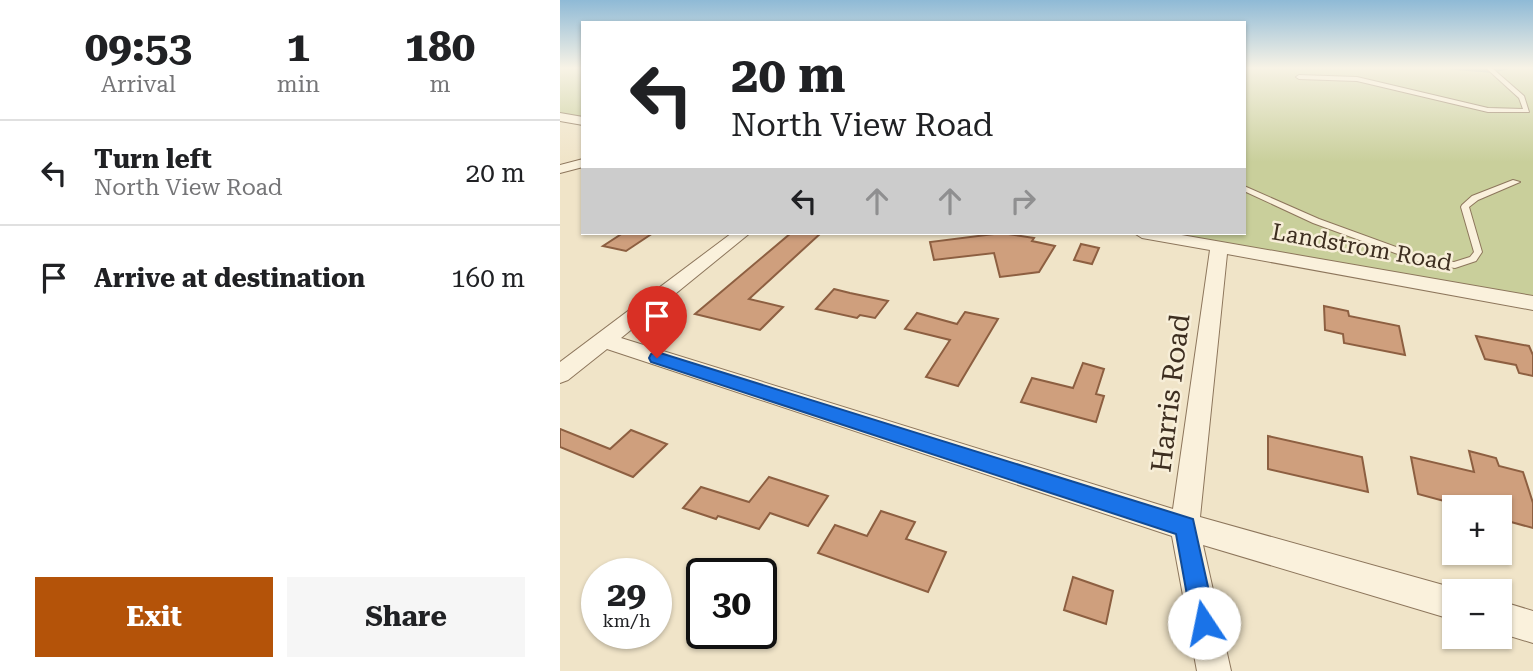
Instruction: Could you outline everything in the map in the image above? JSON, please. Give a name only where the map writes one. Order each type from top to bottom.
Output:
[{"type":"street","points":[[560,117],[581,121]]},
{"type":"street","points":[[560,169],[581,164]]},
{"type":"street","points":[[560,374],[739,235]]},
{"type":"street","name":"Landstrom Road","points":[[1153,235],[1533,303]]},
{"type":"street","name":"Harris Road","points":[[1214,671],[1185,526],[1219,247]]},
{"type":"street","points":[[605,341],[1185,526],[1442,601]]},
{"type":"street","points":[[1512,621],[1533,627]]},
{"type":"lane","points":[[1443,99],[1488,110],[1527,111],[1523,99]]},
{"type":"lane","points":[[1246,189],[1316,221],[1412,257],[1455,265],[1474,259],[1478,252],[1465,207],[1475,198],[1517,183]]},
{"type":"green space","points":[[560,99],[581,99],[581,126],[560,121]]},
{"type":"green space","points":[[1246,99],[1533,99],[1533,302],[1160,235],[1246,235]]},
{"type":"building","points":[[620,235],[650,235],[626,251],[603,246]]},
{"type":"building","points":[[789,235],[819,235],[749,299],[783,307],[760,330],[695,314]]},
{"type":"building","points":[[986,235],[1015,235],[1034,238],[1032,241],[1055,246],[1039,272],[1000,277],[994,253],[934,260],[930,242]]},
{"type":"building","points":[[1081,244],[1099,248],[1092,264],[1074,260]]},
{"type":"building","points":[[834,289],[888,301],[875,318],[860,315],[857,318],[816,309]]},
{"type":"building","points":[[1324,306],[1348,311],[1349,316],[1399,326],[1405,355],[1344,343],[1343,334],[1325,330]]},
{"type":"building","points":[[965,312],[998,319],[958,386],[926,377],[950,340],[905,329],[917,313],[957,324]]},
{"type":"building","points":[[1476,336],[1529,346],[1533,355],[1533,376],[1519,373],[1516,365],[1485,359]]},
{"type":"building","points":[[1083,363],[1104,369],[1096,394],[1104,396],[1096,422],[1021,402],[1032,378],[1073,388]]},
{"type":"building","points":[[560,429],[610,449],[631,430],[667,444],[633,477],[560,447]]},
{"type":"building","points":[[1268,436],[1362,457],[1368,492],[1268,469]]},
{"type":"building","points":[[1469,451],[1496,458],[1499,466],[1523,472],[1533,503],[1533,528],[1512,522],[1512,495],[1442,495],[1442,500],[1418,494],[1411,457],[1474,472]]},
{"type":"building","points":[[769,477],[828,496],[808,526],[770,513],[759,529],[683,508],[701,487],[749,502]]},
{"type":"building","points":[[881,511],[915,522],[906,539],[946,552],[928,592],[818,553],[835,525],[867,536]]},
{"type":"building","points":[[1073,577],[1113,591],[1106,624],[1064,610]]},
{"type":"route","points":[[657,358],[1185,526],[1204,623]]}]
